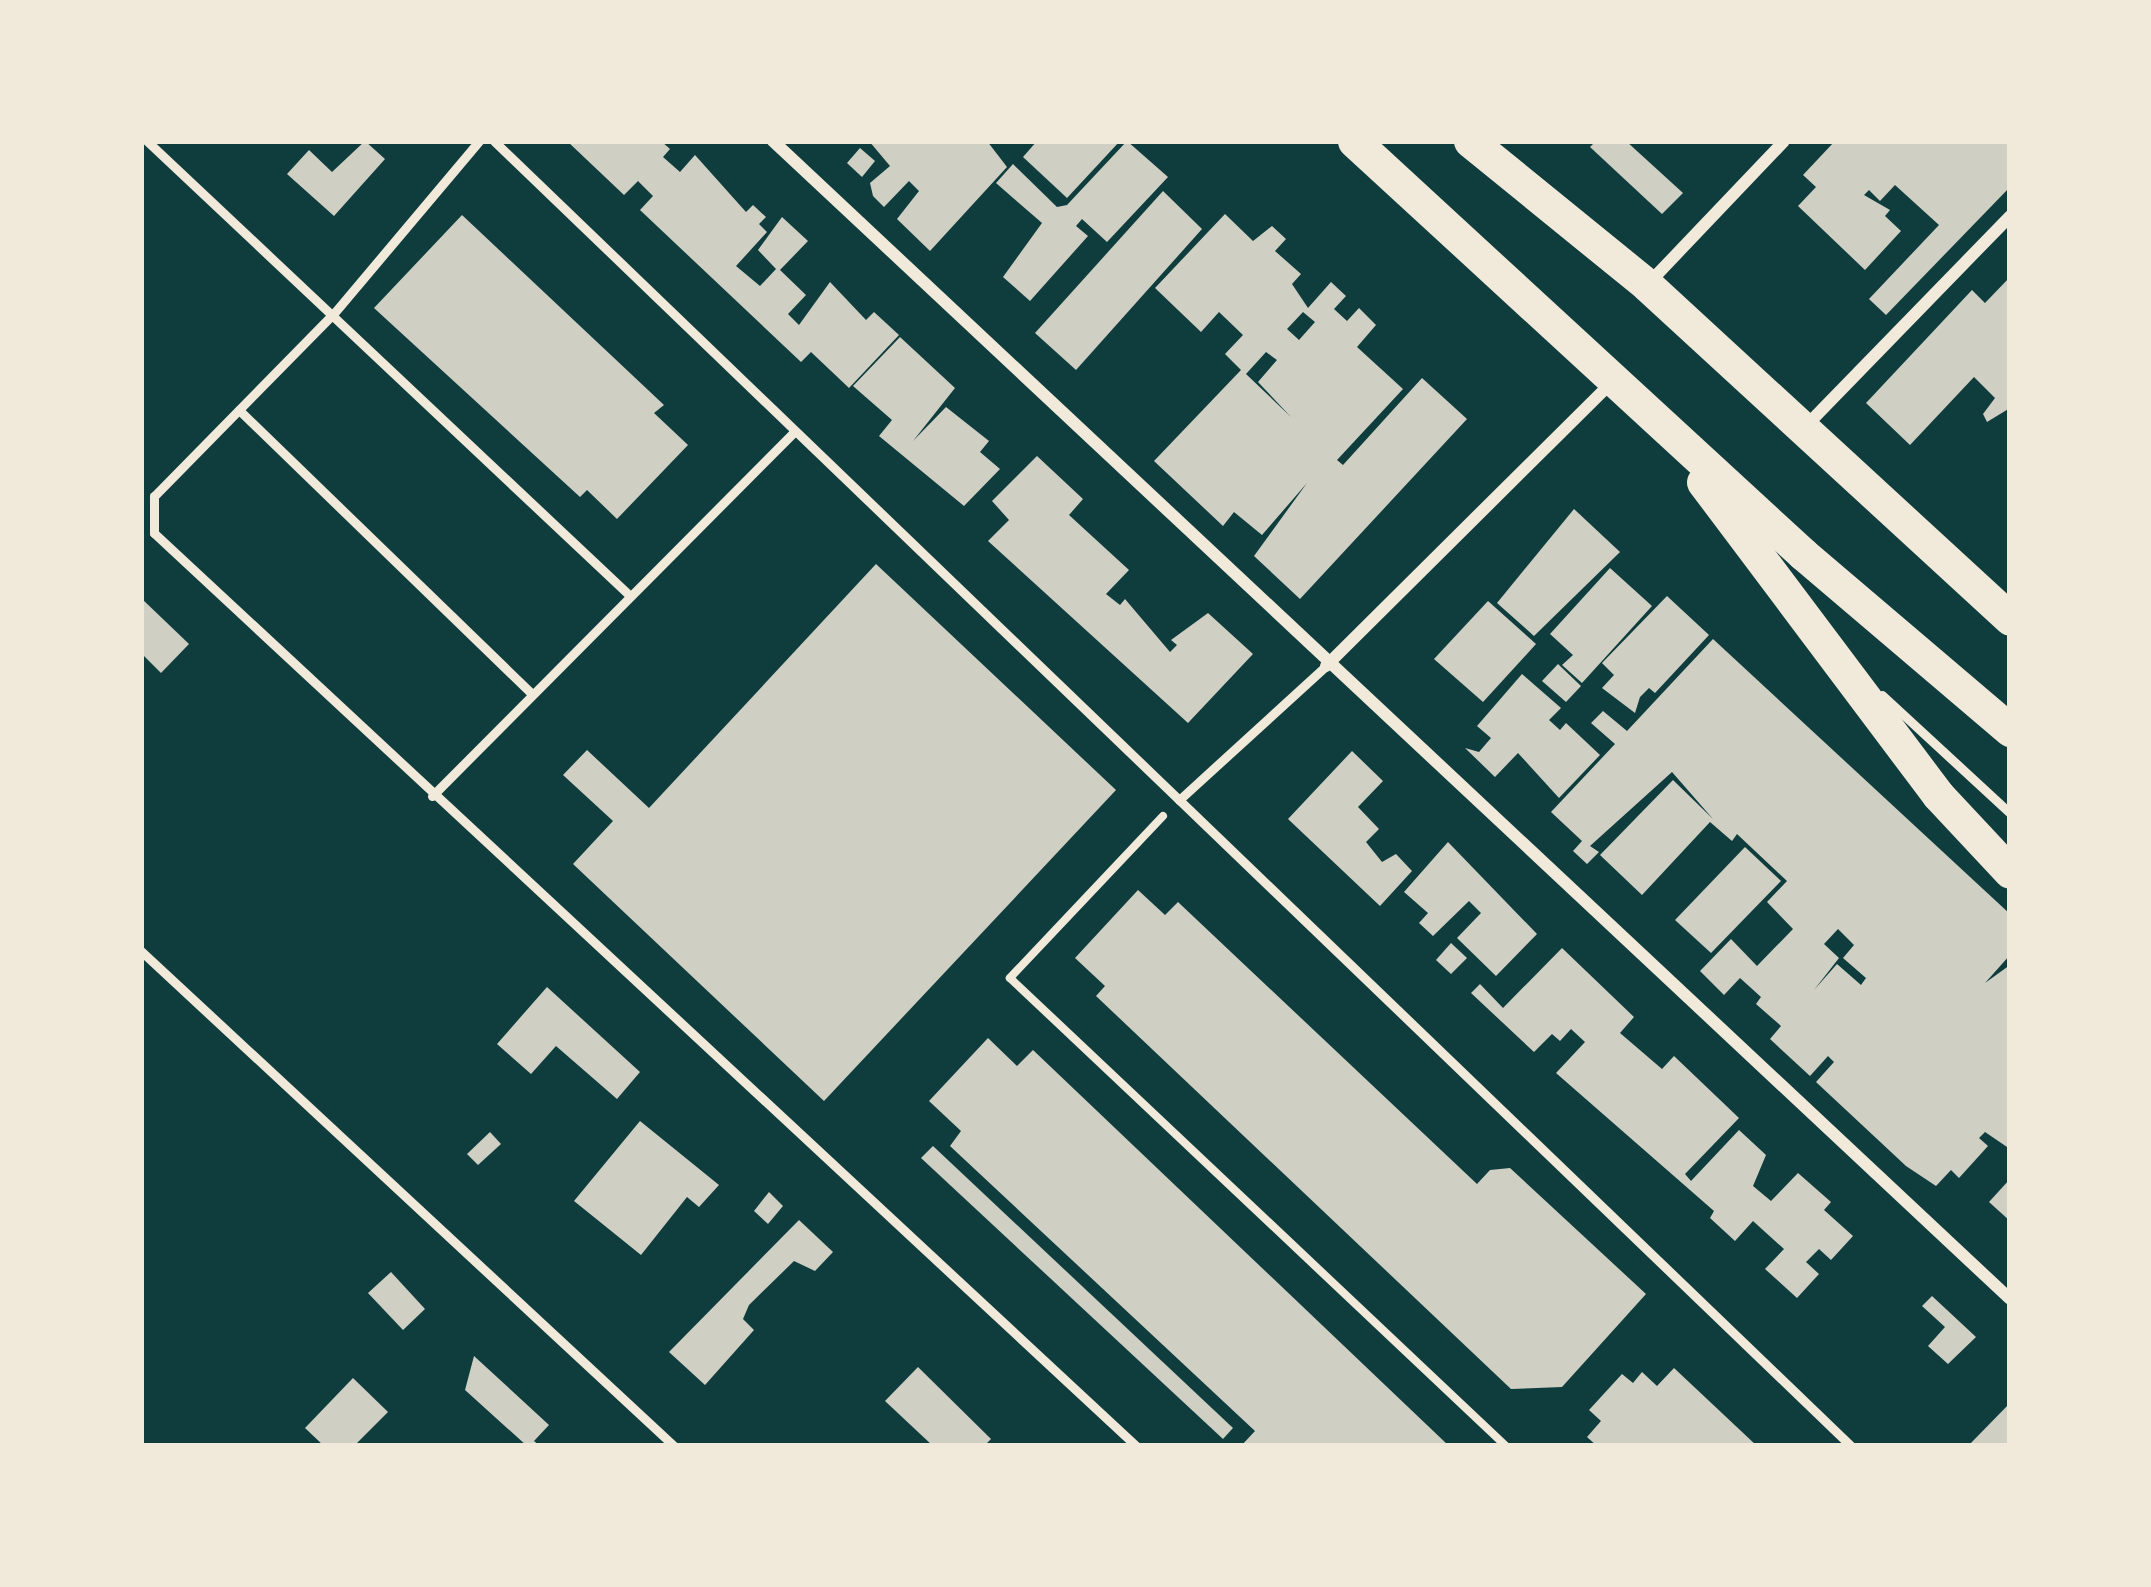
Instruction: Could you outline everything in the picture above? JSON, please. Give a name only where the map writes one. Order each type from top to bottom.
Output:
[{"type":"highway","points":[[1354,141],[1652,414],[2010,730]]},
{"type":"highway","points":[[1470,141],[1647,285],[2010,619]]},
{"type":"highway","points":[[1652,414],[1938,796],[2010,872]]},
{"type":"street","points":[[773,141],[1326,666],[2010,1298]]},
{"type":"street","points":[[1647,285],[1784,141]]},
{"type":"street","points":[[1804,428],[2010,216]]},
{"type":"street","points":[[1326,666],[1616,379]]},
{"type":"lane","points":[[147,141],[628,593]]},
{"type":"lane","points":[[479,141],[334,313],[154,496],[154,533],[1136,1446]]},
{"type":"lane","points":[[494,141],[1851,1446]]},
{"type":"lane","points":[[239,410],[531,693]]},
{"type":"lane","points":[[432,796],[628,593],[794,432]]},
{"type":"lane","points":[[1820,639],[2010,813]]},
{"type":"lane","points":[[1180,800],[1326,666]]},
{"type":"lane","points":[[141,951],[674,1446]]},
{"type":"path","points":[[1180,800],[1010,978],[1506,1446]]},
{"type":"building","points":[[365,141],[385,159],[334,216],[287,174],[309,150],[332,172]]},
{"type":"building","points":[[567,141],[661,141],[670,149],[663,157],[680,172],[695,155],[746,212],[753,205],[766,217],[759,224],[767,232],[736,266],[760,286],[776,269],[758,250],[782,217],[808,241],[780,270],[806,295],[788,314],[799,325],[830,282],[866,320],[874,312],[899,335],[849,388],[811,352],[801,362],[640,210],[653,196],[638,181],[624,195]]},
{"type":"building","points":[[869,141],[987,141],[1007,167],[930,251],[897,219],[919,191],[909,181],[884,207],[873,196],[870,183],[890,166]]},
{"type":"building","points":[[1037,141],[1120,141],[1067,198],[1023,157]]},
{"type":"building","points":[[1127,141],[1168,177],[1107,242],[1082,219],[1076,226],[1088,236],[1030,301],[1003,277],[1042,223],[996,183],[1013,164],[1057,207],[1067,205]]},
{"type":"building","points":[[1596,141],[1626,141],[1683,193],[1662,214],[1590,147]]},
{"type":"building","points":[[1835,141],[2010,141],[2010,187],[1886,315],[1869,299],[1939,225],[1895,185],[1880,201],[1869,190],[1864,195],[1890,210],[1885,216],[1901,231],[1865,270],[1798,206],[1816,187],[1803,175]]},
{"type":"building","points":[[860,148],[875,161],[862,177],[847,163]]},
{"type":"building","points":[[1163,191],[1202,229],[1076,370],[1035,333]]},
{"type":"building","points":[[1225,214],[1253,241],[1272,226],[1286,239],[1275,251],[1301,274],[1292,284],[1308,308],[1331,282],[1346,296],[1334,309],[1347,321],[1359,308],[1376,325],[1357,347],[1403,389],[1337,460],[1343,465],[1422,378],[1467,419],[1300,599],[1254,556],[1307,483],[1262,535],[1234,512],[1223,526],[1154,461],[1241,370],[1225,354],[1243,335],[1219,312],[1201,332],[1155,288]],"holes":[[[1303,312],[1315,322],[1299,340],[1287,329]],[[1266,352],[1277,360],[1258,382],[1291,417],[1246,374]]]},
{"type":"building","points":[[462,215],[664,405],[654,413],[688,445],[617,519],[587,490],[580,497],[374,308]]},
{"type":"building","points":[[2010,277],[2010,408],[1987,422],[1983,414],[1995,398],[1974,377],[1910,445],[1866,403],[1972,290],[1985,303]]},
{"type":"building","points":[[900,337],[955,388],[913,441],[946,407],[989,441],[980,452],[1000,469],[964,506],[879,436],[892,420],[853,386]]},
{"type":"building","points":[[1037,456],[1083,499],[1069,515],[1129,570],[1106,594],[1120,605],[1125,599],[1170,652],[1177,645],[1171,640],[1208,613],[1253,654],[1188,723],[988,541],[1009,520],[992,501]]},
{"type":"building","points":[[1574,509],[1620,552],[1534,636],[1497,603]]},
{"type":"building","points":[[876,564],[1116,790],[824,1101],[573,864],[613,821],[563,775],[587,750],[649,808]]},
{"type":"building","points":[[1610,568],[1652,606],[1582,683],[1562,665],[1573,655],[1550,634]]},
{"type":"building","points":[[1667,596],[1709,635],[1655,693],[1649,688],[1640,697],[1635,713],[1602,688],[1614,675],[1602,663]]},
{"type":"building","points":[[141,598],[189,644],[161,673],[141,653]]},
{"type":"building","points":[[1488,601],[1536,644],[1483,702],[1434,659]]},
{"type":"building","points":[[1713,639],[2010,914],[2010,955],[1985,983],[2010,965],[2010,1149],[1985,1132],[1979,1138],[1988,1146],[1959,1178],[1951,1170],[1936,1186],[1906,1166],[1816,1082],[1834,1062],[1828,1056],[1810,1076],[1770,1039],[1781,1026],[1756,1004],[1761,997],[1740,978],[1724,995],[1700,971],[1731,939],[1757,966],[1793,929],[1767,902],[1787,881],[1737,834],[1732,841],[1710,822],[1642,895],[1600,855],[1673,780],[1713,819],[1672,772],[1590,846],[1599,852],[1587,864],[1573,851],[1582,841],[1551,812],[1615,744],[1591,723],[1603,711],[1627,731]],"holes":[[[1838,929],[1854,945],[1843,958],[1866,978],[1861,985],[1837,964],[1814,990],[1839,958],[1824,944]]]},
{"type":"building","points":[[1558,664],[1581,686],[1566,702],[1542,681]]},
{"type":"building","points":[[1522,674],[1561,708],[1549,720],[1560,730],[1566,723],[1600,755],[1559,798],[1518,753],[1495,777],[1465,748],[1479,752],[1491,738],[1477,726]]},
{"type":"building","points":[[1352,751],[1383,781],[1358,807],[1379,829],[1366,842],[1382,862],[1396,854],[1412,871],[1380,906],[1288,819]]},
{"type":"building","points":[[1448,842],[1537,934],[1496,976],[1457,938],[1481,913],[1469,901],[1433,936],[1419,923],[1428,913],[1404,892]]},
{"type":"building","points":[[1745,847],[1781,881],[1711,953],[1675,920]]},
{"type":"building","points":[[1138,890],[1165,915],[1178,902],[1477,1184],[1490,1170],[1510,1168],[1646,1294],[1562,1387],[1511,1389],[1096,996],[1105,986],[1075,958]]},
{"type":"building","points":[[1451,943],[1467,958],[1451,974],[1436,960]]},
{"type":"building","points":[[1562,948],[1634,1017],[1620,1033],[1662,1069],[1674,1056],[1739,1118],[1685,1174],[1691,1181],[1739,1130],[1766,1155],[1753,1186],[1771,1201],[1798,1173],[1831,1202],[1824,1210],[1853,1236],[1831,1260],[1819,1249],[1806,1262],[1819,1274],[1797,1298],[1765,1269],[1784,1249],[1753,1221],[1735,1241],[1710,1218],[1714,1211],[1556,1073],[1585,1042],[1571,1029],[1560,1041],[1552,1034],[1534,1052],[1471,993],[1480,984],[1503,1008]]},
{"type":"building","points":[[547,987],[640,1072],[617,1099],[556,1046],[531,1074],[497,1044]]},
{"type":"building","points":[[988,1038],[1017,1066],[1033,1050],[1449,1446],[1241,1446],[1255,1431],[950,1146],[961,1131],[929,1101]]},
{"type":"building","points":[[640,1121],[719,1185],[699,1207],[687,1197],[641,1255],[574,1201]]},
{"type":"building","points":[[490,1132],[501,1144],[478,1165],[467,1154]]},
{"type":"building","points":[[933,1146],[1233,1428],[1223,1439],[921,1158]]},
{"type":"building","points":[[2010,1179],[2010,1221],[1989,1202]]},
{"type":"building","points":[[769,1192],[783,1206],[768,1224],[754,1211]]},
{"type":"building","points":[[799,1220],[833,1252],[815,1271],[794,1261],[749,1305],[743,1319],[754,1330],[705,1385],[669,1352]]},
{"type":"building","points":[[391,1272],[425,1309],[403,1330],[368,1293]]},
{"type":"building","points":[[1932,1296],[1976,1337],[1948,1364],[1928,1346],[1945,1327],[1922,1306]]},
{"type":"building","points":[[474,1356],[549,1425],[534,1441],[540,1446],[527,1446],[465,1390]]},
{"type":"building","points":[[918,1367],[991,1439],[984,1446],[933,1446],[885,1401]]},
{"type":"building","points":[[1674,1368],[1757,1446],[1597,1446],[1587,1437],[1601,1421],[1589,1410],[1622,1374],[1633,1383],[1642,1372],[1657,1386]]},
{"type":"building","points":[[353,1378],[388,1412],[354,1446],[324,1446],[305,1428]]},
{"type":"building","points":[[2010,1403],[2010,1446],[1968,1446]]}]
